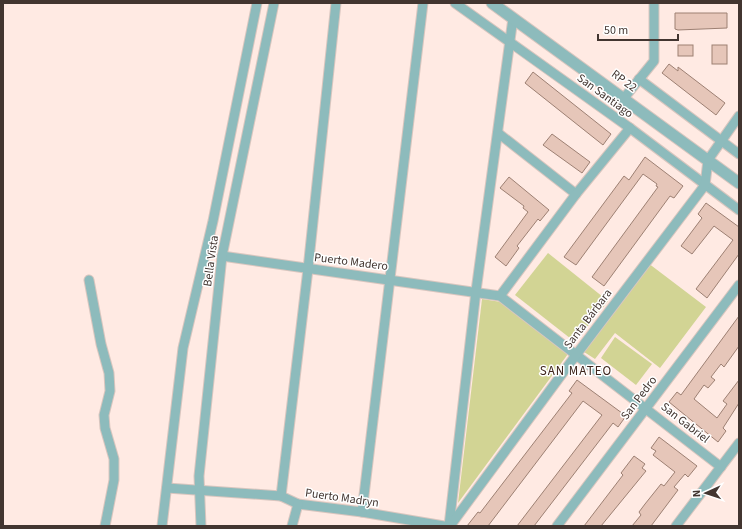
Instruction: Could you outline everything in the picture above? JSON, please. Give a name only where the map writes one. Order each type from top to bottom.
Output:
[{"type":"street","points":[[162,526],[183,348],[213,221],[257,3]]},
{"type":"street","name":"Bella Vista","points":[[200,526],[199,490],[222,256],[274,3]]},
{"type":"street","points":[[281,496],[308,269],[336,3]]},
{"type":"street","points":[[362,512],[423,3]]},
{"type":"street","name":"San Santiago","points":[[455,3],[630,128],[739,210]]},
{"type":"street","name":"RP 22","points":[[492,3],[739,183]]},
{"type":"street","points":[[624,98],[654,61],[654,3]]},
{"type":"street","points":[[449,526],[476,291],[514,18]]},
{"type":"street","points":[[639,79],[739,154]]},
{"type":"street","points":[[705,185],[708,160],[739,116]]},
{"type":"street","points":[[500,296],[576,194],[630,128]]},
{"type":"street","points":[[498,133],[576,194]]},
{"type":"street","name":"Santa Bárbara","points":[[449,526],[705,185]]},
{"type":"street","name":"Puerto Madero","points":[[222,256],[308,269],[389,278],[500,296]]},
{"type":"street","points":[[89,280],[101,344],[109,373],[110,391],[104,415],[105,428],[114,459],[114,480],[105,526]]},
{"type":"street","name":"San Pedro","points":[[557,526],[739,285]]},
{"type":"street","name":"San Gabriel","points":[[500,296],[721,467]]},
{"type":"street","points":[[676,526],[739,443]]},
{"type":"street","name":"Puerto Madryn","points":[[167,488],[281,496],[298,504],[362,512],[444,526]]},
{"type":"street","points":[[292,526],[298,504]]},
{"type":"green space","points":[[548,253],[608,301],[575,342],[515,295]]},
{"type":"green space","points":[[648,263],[706,307],[660,368],[615,333],[595,359],[581,350]]},
{"type":"green space","points":[[482,299],[501,302],[568,354],[458,503]]},
{"type":"green space","points":[[615,337],[652,364],[636,385],[601,358]]},
{"type":"building","points":[[675,13],[727,13],[727,28],[678,30],[675,29]]},
{"type":"building","points":[[678,45],[693,45],[693,56],[678,56]]},
{"type":"building","points":[[712,45],[727,45],[727,64],[712,64]]},
{"type":"building","points":[[669,64],[678,71],[678,67],[725,103],[716,115],[662,73]]},
{"type":"building","points":[[533,72],[611,134],[603,145],[525,83]]},
{"type":"building","points":[[552,134],[590,162],[582,173],[543,145]]},
{"type":"building","points":[[645,157],[683,186],[674,198],[670,196],[604,286],[592,277],[658,187],[656,186],[657,184],[643,174],[576,265],[564,257],[624,176],[629,180]]},
{"type":"building","points":[[509,177],[549,210],[540,221],[538,219],[517,246],[519,248],[506,266],[495,257],[528,212],[523,208],[524,206],[500,188]]},
{"type":"building","points":[[706,203],[739,227],[739,254],[707,298],[696,289],[733,240],[714,226],[692,254],[681,246],[702,218],[698,214]]},
{"type":"building","points":[[739,316],[739,346],[724,367],[721,364],[711,377],[715,380],[708,388],[704,385],[694,399],[717,418],[727,404],[723,401],[739,380],[739,403],[723,428],[726,431],[718,442],[669,402],[677,392],[681,395]]},
{"type":"building","points":[[577,380],[626,416],[618,427],[613,423],[534,526],[517,526],[602,415],[583,401],[488,526],[467,526],[478,512],[480,513],[572,393],[569,391]]},
{"type":"building","points":[[659,437],[697,466],[688,477],[685,474],[674,487],[678,490],[651,526],[632,526],[641,515],[639,512],[645,504],[661,484],[664,486],[675,472],[653,455],[656,451],[651,448]]},
{"type":"building","points":[[634,456],[645,464],[642,468],[646,471],[601,526],[584,526],[623,475],[621,473]]},
{"type":"district","name":"SAN MATEO","points":[[576,371]]}]
